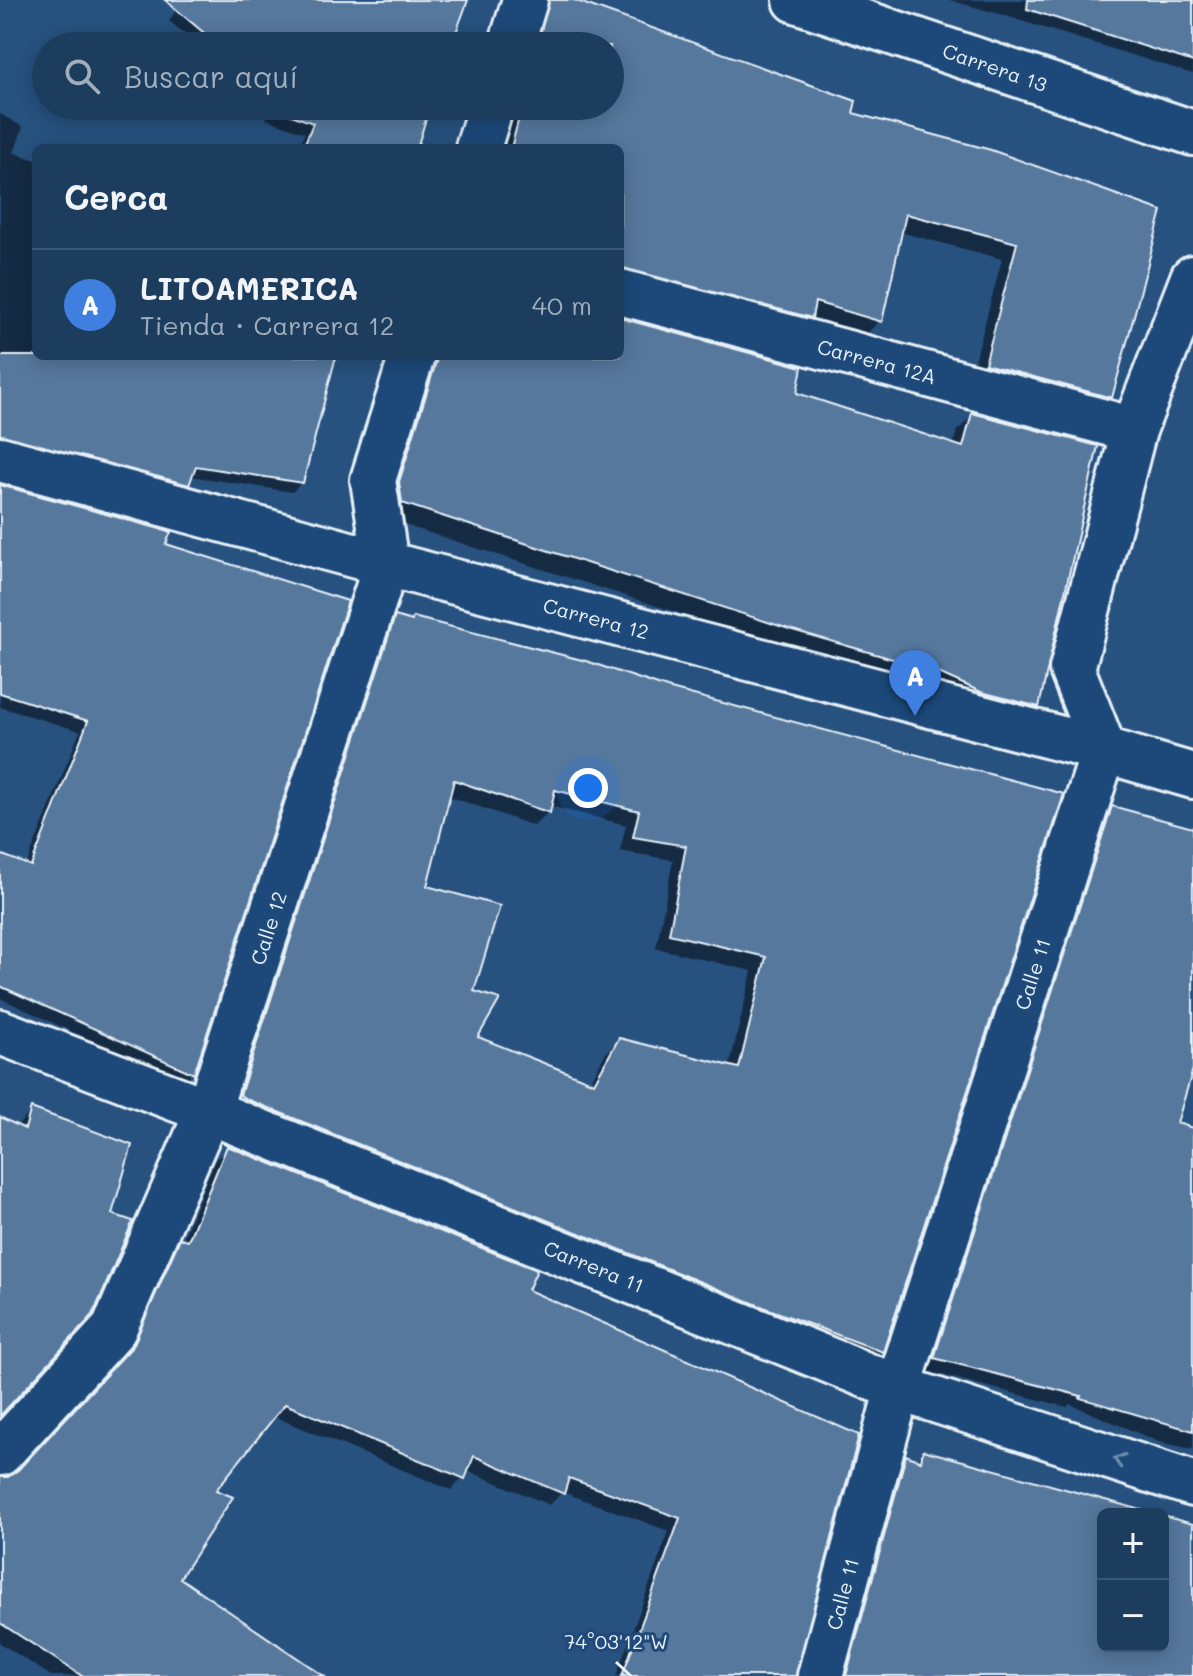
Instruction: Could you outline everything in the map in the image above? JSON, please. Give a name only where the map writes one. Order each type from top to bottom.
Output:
[{"type":"street","points":[[515,32],[525,0]]},
{"type":"street","name":"Carrera 13","points":[[796,0],[1193,133]]},
{"type":"street","points":[[479,144],[487,120]]},
{"type":"street","points":[[1104,750],[1072,669],[1134,430],[1193,278]]},
{"type":"street","name":"Carrera 12A","points":[[624,293],[1134,430]]},
{"type":"street","name":"Calle 12","points":[[0,1453],[114,1329],[208,1111],[386,564],[373,480],[411,360]]},
{"type":"street","name":"Carrera 12","points":[[0,459],[1193,776]]},
{"type":"street","name":"Calle 11","points":[[820,1676],[898,1388],[1104,750]]},
{"type":"street","name":"Carrera 11","points":[[0,1032],[208,1111],[898,1388],[1193,1484]]},
{"type":"building","points":[[165,0],[468,0],[456,32],[203,32]]},
{"type":"building","points":[[549,0],[574,0],[856,101],[853,113],[991,150],[1162,211],[1112,398],[985,364],[1017,243],[906,214],[882,322],[815,302],[812,318],[624,269],[624,144],[512,144],[518,120],[624,120],[624,32],[541,32]]},
{"type":"building","points":[[1028,0],[1193,0],[1193,62],[1027,9]]},
{"type":"building","points":[[305,120],[426,120],[418,144],[305,144],[313,123]]},
{"type":"building","points":[[624,319],[802,367],[797,393],[963,447],[972,413],[1098,446],[1039,707],[981,692],[934,671],[789,629],[402,503],[399,482],[437,360],[624,360]]},
{"type":"building","points":[[0,356],[32,356],[32,360],[335,360],[303,483],[196,466],[189,485],[0,435]]},
{"type":"building","points":[[0,485],[171,532],[166,544],[348,601],[194,1074],[0,986],[0,854],[31,866],[88,721],[0,693]]},
{"type":"building","points":[[395,616],[412,621],[413,617],[586,661],[667,688],[1064,794],[883,1352],[758,1305],[240,1095]],"holes":[[[454,780],[550,813],[555,790],[639,811],[633,837],[686,846],[669,934],[766,957],[739,1068],[619,1038],[594,1083],[478,1037],[500,999],[474,991],[500,906],[427,886]]]},
{"type":"building","points":[[1112,806],[1193,828],[1193,1069],[1177,1123],[1193,1128],[1193,1431],[1081,1396],[934,1358]]},
{"type":"building","points":[[31,1108],[132,1145],[112,1214],[133,1221],[93,1315],[0,1416],[0,1117],[25,1129]]},
{"type":"building","points":[[227,1146],[537,1270],[528,1290],[859,1435],[796,1676],[622,1676],[680,1518],[569,1478],[564,1494],[474,1456],[465,1479],[285,1404],[216,1490],[233,1497],[180,1578],[324,1676],[82,1676],[0,1623],[0,1477],[8,1477],[18,1470],[133,1346],[180,1238],[188,1241]]},
{"type":"building","points":[[923,1450],[1134,1508],[1097,1508],[1097,1652],[1169,1652],[1169,1518],[1193,1524],[1193,1676],[846,1676],[906,1455],[921,1461]]},
{"type":"place","name":"LITOAMERICA","points":[[915,716]]}]
